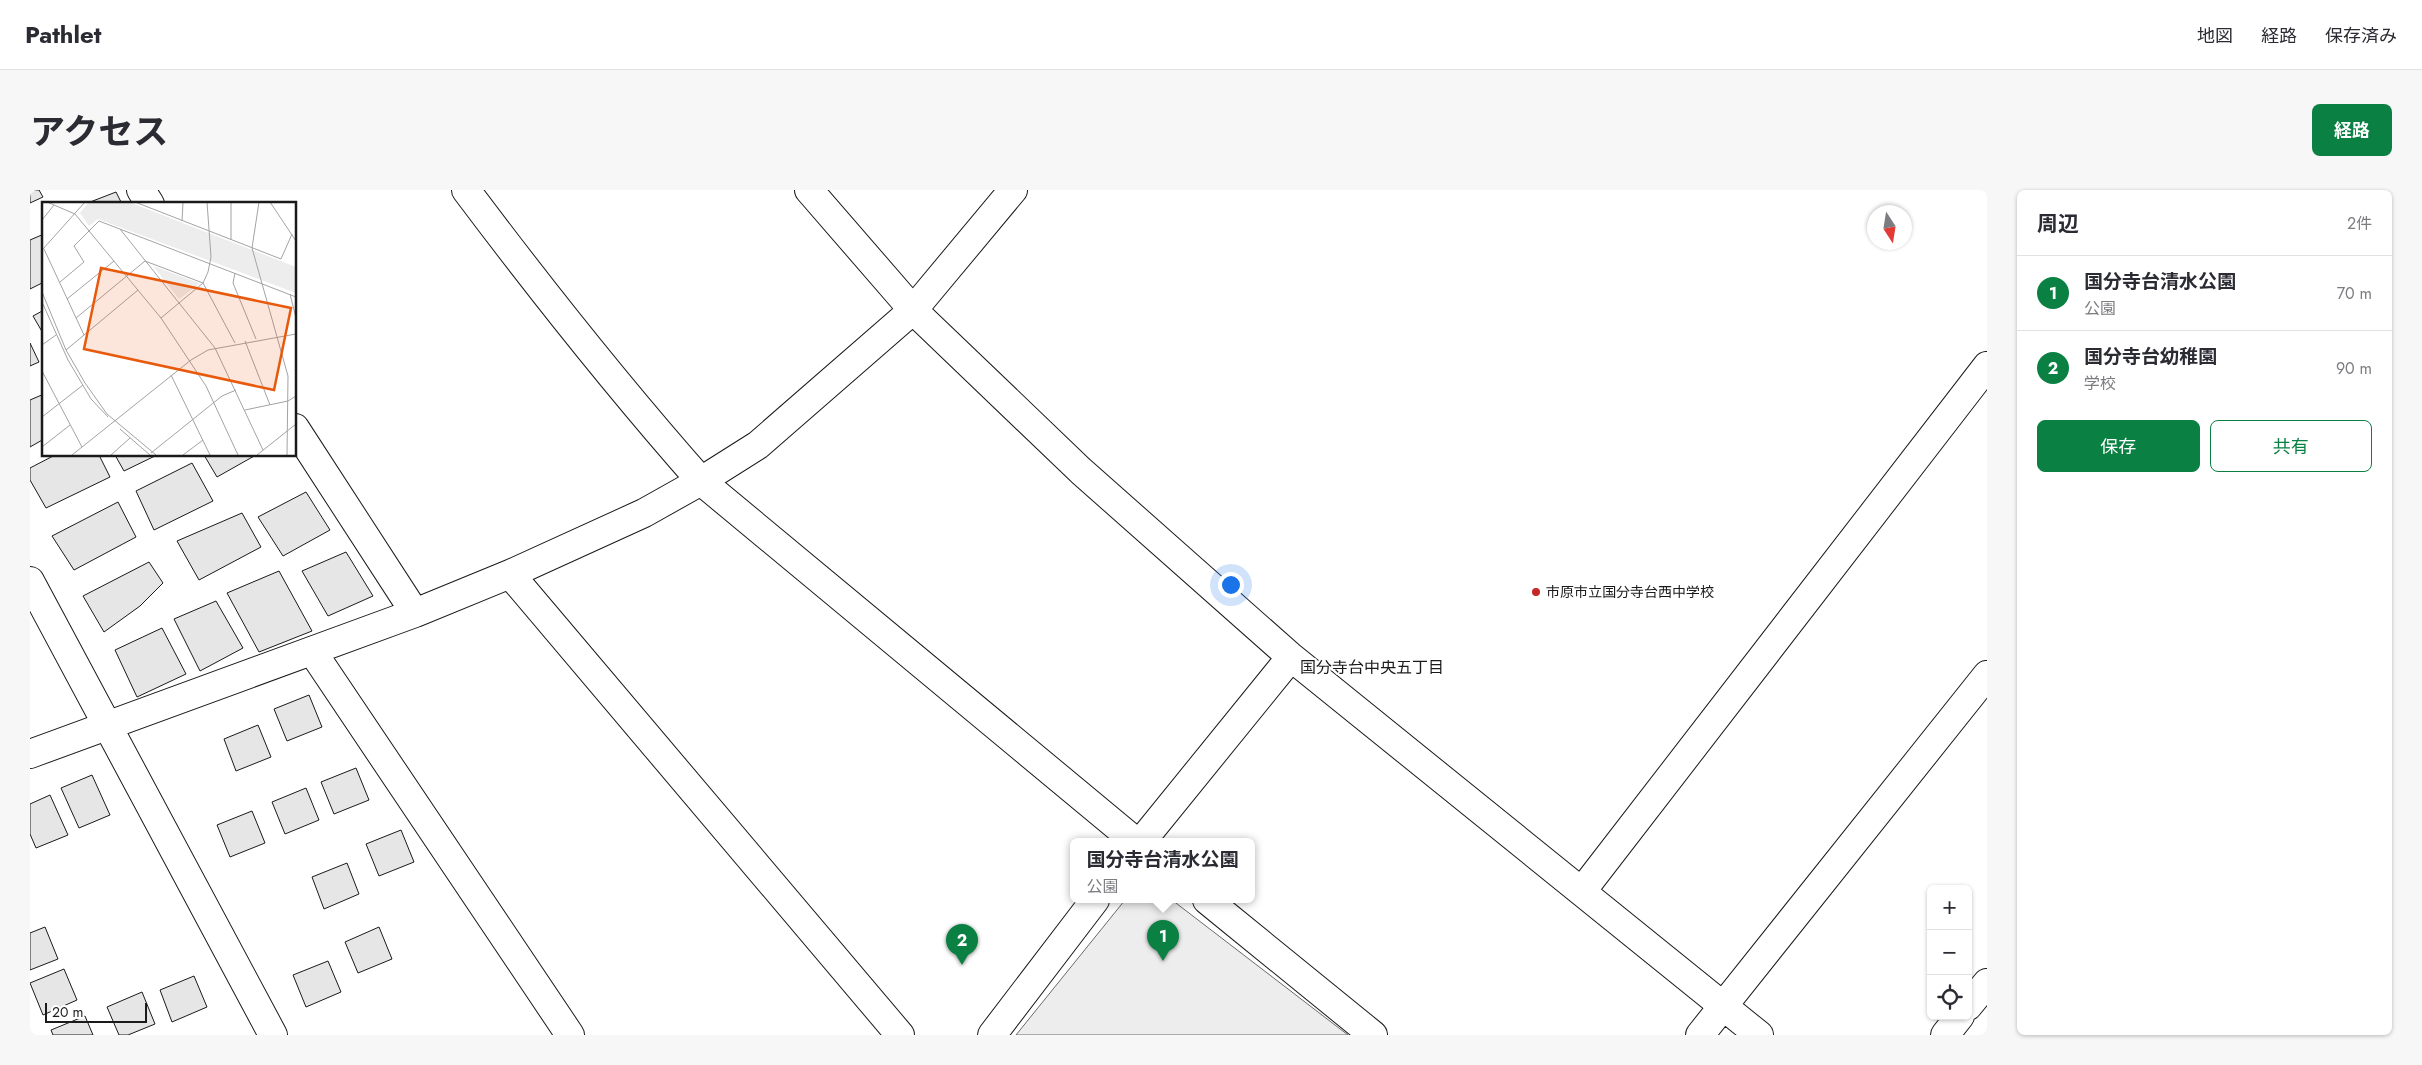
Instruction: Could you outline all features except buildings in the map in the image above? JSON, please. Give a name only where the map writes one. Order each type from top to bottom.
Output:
[{"type":"street","points":[[141,190],[149,202]]},
{"type":"street","points":[[466,190],[558,311],[642,414],[702,481],[1131,838]]},
{"type":"street","points":[[809,190],[913,310],[1081,471],[1291,657],[1724,1008],[1760,1035]]},
{"type":"street","points":[[30,754],[312,652],[510,574],[644,513],[702,481],[758,445],[913,310],[1012,190]]},
{"type":"street","points":[[1582,891],[1987,366]]},
{"type":"street","points":[[296,430],[414,613]]},
{"type":"street","points":[[510,574],[900,1035]]},
{"type":"street","points":[[30,580],[106,727],[272,1035]]},
{"type":"street","points":[[312,652],[570,1035]]},
{"type":"street","points":[[1144,838],[1291,657]]},
{"type":"street","points":[[1700,1035],[1724,1008],[1987,675]]},
{"type":"street","points":[[992,1035],[1093,903]]},
{"type":"street","points":[[1211,903],[1373,1035]]},
{"type":"street","points":[[1972,1001],[1987,983]]},
{"type":"street","points":[[1945,1035],[1957,1020]]},
{"type":"shaded area","points":[[1123,903],[1176,903],[1348,1035],[1016,1035]]},
{"type":"place","name":"市原市立国分寺台西中学校","points":[[1536,592]]},
{"type":"place","name":"国分寺台清水公園","points":[[1163,961]]},
{"type":"place","name":"国分寺台幼稚園","points":[[962,965]]},
{"type":"district","name":"国分寺台中央五丁目","points":[[1372,667]]}]
